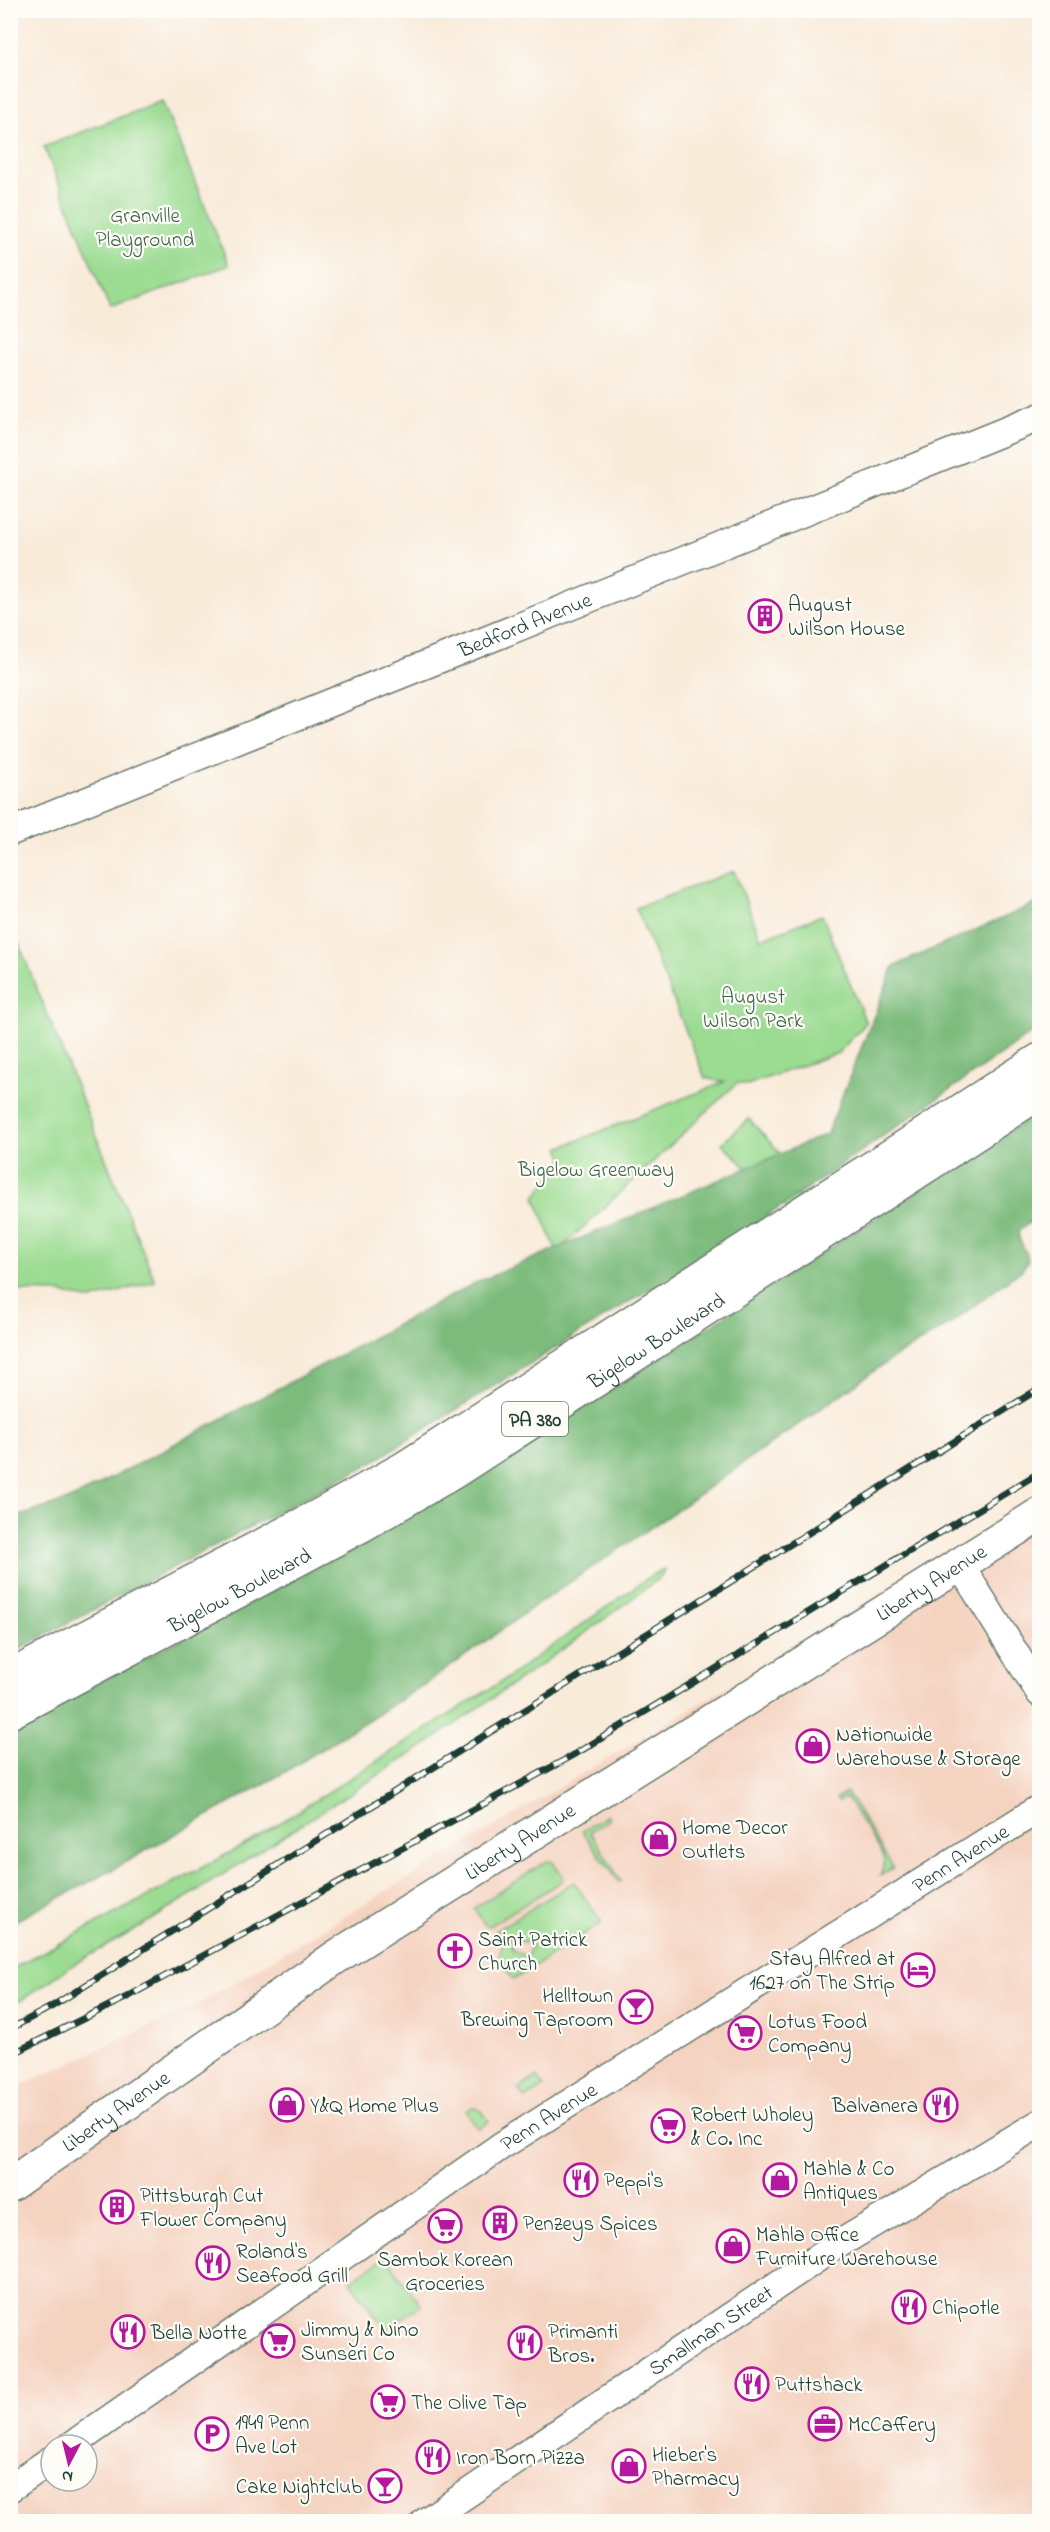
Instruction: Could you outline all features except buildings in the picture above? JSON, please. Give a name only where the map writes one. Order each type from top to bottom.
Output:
[{"type":"main road","name":"Bigelow Boulevard","points":[[10,1677],[405,1468],[1040,1060]]},
{"type":"main road","name":"Bigelow Boulevard","points":[[10,1712],[435,1483],[1040,1092]]},
{"type":"main road","name":"Liberty Avenue","points":[[10,2185],[336,1957],[1040,1514]]},
{"type":"street","name":"Bedford Avenue","points":[[10,832],[1040,417]]},
{"type":"street","points":[[960,1565],[1040,1694]]},
{"type":"street","name":"Penn Avenue","points":[[89,2433],[501,2146],[1040,1808]]},
{"type":"street","name":"Smallman Street","points":[[999,2146],[1040,2118]]},
{"type":"street","name":"Smallman Street","points":[[424,2522],[825,2253],[1040,2123]]},
{"type":"street","points":[[10,2488],[39,2468]]},
{"type":"shaded area","points":[[1039,1500],[1039,2521],[11,2521],[10,2090],[195,2006]]},
{"type":"green space","name":"Granville Playground","points":[[162,101],[229,265],[110,310],[44,147]]},
{"type":"green space","name":"August Wilson Park","points":[[734,871],[761,939],[822,915],[866,1023],[838,1053],[747,1085],[737,1083],[557,1252],[535,1197],[564,1159],[559,1148],[724,1082],[705,1078],[636,908]]},
{"type":"green space","points":[[1039,902],[1039,1028],[773,1212],[371,1463],[11,1653],[11,1519],[74,1498],[475,1283],[827,1134],[894,966]]},
{"type":"green space","points":[[16,937],[155,1281],[91,1300],[56,1292],[11,1291],[10,940]]},
{"type":"green space","points":[[1039,1112],[1039,1216],[1019,1230],[1019,1238],[1028,1261],[1022,1270],[947,1326],[890,1360],[430,1681],[285,1772],[99,1877],[11,1923],[11,1729],[382,1533],[605,1394]]},
{"type":"green space","name":"Bigelow Greenway","points":[[749,1119],[787,1161],[780,1179],[803,1199],[787,1209],[722,1143]]},
{"type":"green space","points":[[665,1569],[661,1577],[569,1645],[421,1748],[142,1926],[76,1963],[11,2007],[11,1969],[250,1842],[507,1678],[655,1573]]},
{"type":"green space","points":[[847,1792],[893,1868],[880,1876],[885,1862],[883,1855],[846,1797],[839,1801],[836,1799]]},
{"type":"green space","points":[[607,1815],[609,1819],[590,1832],[621,1881],[619,1882],[582,1831]]},
{"type":"green space","points":[[547,1861],[553,1862],[563,1876],[562,1881],[489,1926],[485,1925],[474,1908]]},
{"type":"green space","points":[[574,1882],[602,1923],[513,1980],[504,1965],[498,1967],[502,1941],[510,1940],[512,1950],[527,1957],[531,1945],[495,1931]]},
{"type":"green space","points":[[537,2077],[544,2087],[525,2099],[518,2089]]},
{"type":"green space","points":[[472,2107],[482,2111],[489,2121],[478,2129],[466,2111]]},
{"type":"green space","points":[[386,2257],[421,2305],[386,2330],[350,2281]]},
{"type":"railway","points":[[10,2029],[51,2007],[1040,1388]]},
{"type":"railway","points":[[10,2055],[127,1997],[572,1756],[1040,1472]]},
{"type":"place","name":"August Wilson House","points":[[765,616]]},
{"type":"place","name":"Nationwide Warehouse & Storage","points":[[813,1746]]},
{"type":"place","name":"Home Decor Outlets","points":[[659,1839]]},
{"type":"place","name":"Saint Patrick Church","points":[[455,1951]]},
{"type":"place","name":"Stay Alfred at 1627 on The Strip","points":[[918,1970]]},
{"type":"place","name":"Helltown Brewing Taproom","points":[[636,2007]]},
{"type":"place","name":"Lotus Food Company","points":[[745,2033]]},
{"type":"place","name":"Y&Q Home Plus","points":[[287,2105]]},
{"type":"place","name":"Balvanera","points":[[941,2105]]},
{"type":"place","name":"Robert Wholey & Co. Inc","points":[[668,2126]]},
{"type":"place","name":"Peppi's","points":[[581,2180]]},
{"type":"place","name":"Mahla & Co Antiques","points":[[780,2180]]},
{"type":"place","name":"Pittsburgh Cut Flower Company","points":[[117,2207]]},
{"type":"place","name":"Penzeys Spices","points":[[500,2223]]},
{"type":"place","name":"Sambok Korean Groceries","points":[[445,2226]]},
{"type":"place","name":"Mahla Office Furniture Warehouse","points":[[733,2246]]},
{"type":"place","name":"Roland's Seafood Grill","points":[[213,2263]]},
{"type":"place","name":"Chipotle","points":[[909,2307]]},
{"type":"place","name":"Bella Notte","points":[[128,2332]]},
{"type":"place","name":"Jimmy & Nino Sunseri Co","points":[[278,2341]]},
{"type":"place","name":"Primanti Bros.","points":[[525,2343]]},
{"type":"place","name":"Puttshack","points":[[752,2384]]},
{"type":"place","name":"The Olive Tap","points":[[388,2402]]},
{"type":"place","name":"McCaffery","points":[[825,2424]]},
{"type":"place","name":"1949 Penn Ave Lot","points":[[212,2434]]},
{"type":"place","name":"Iron Born Pizza","points":[[433,2457]]},
{"type":"place","name":"Hieber's Pharmacy","points":[[629,2466]]},
{"type":"place","name":"Cake Nightclub","points":[[385,2486]]}]
